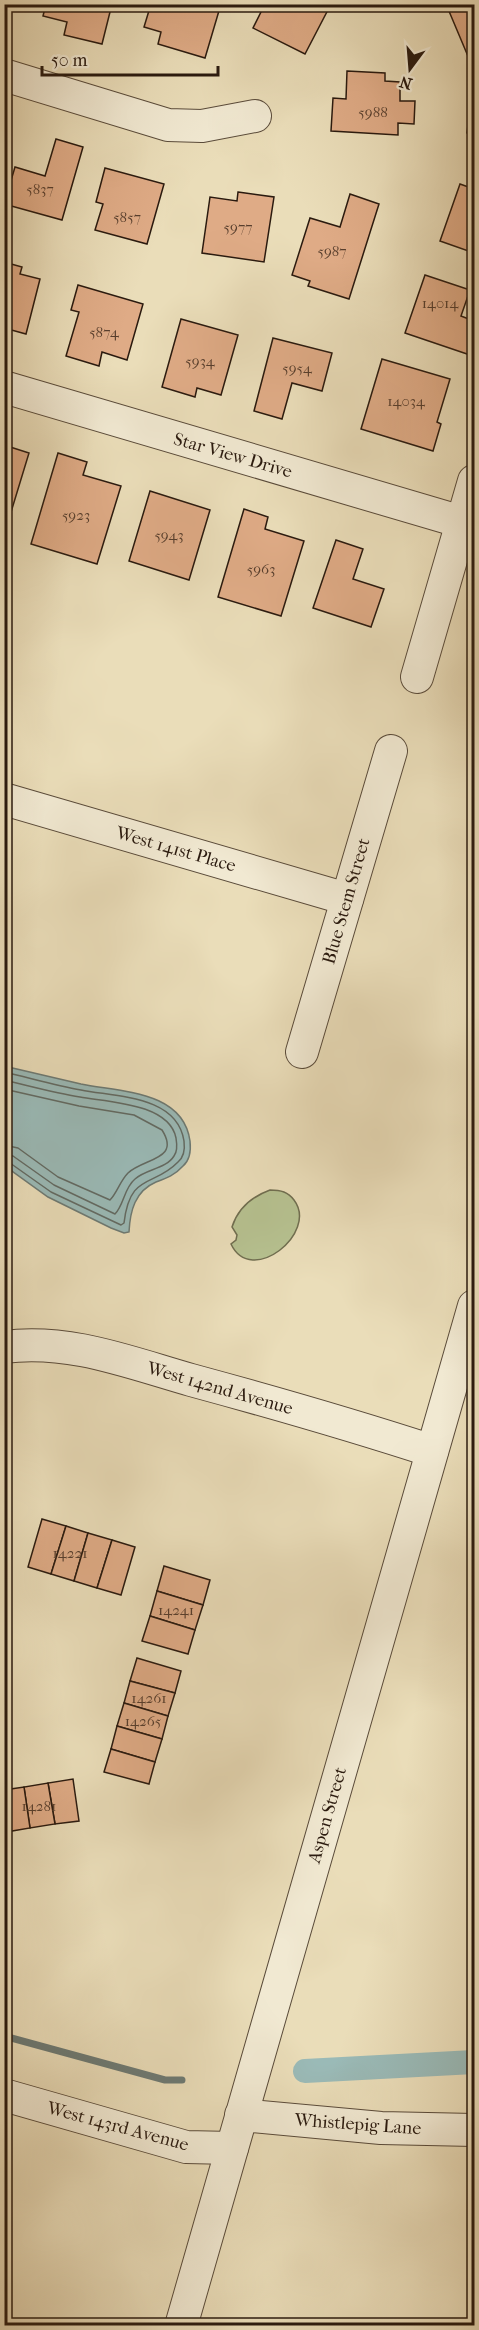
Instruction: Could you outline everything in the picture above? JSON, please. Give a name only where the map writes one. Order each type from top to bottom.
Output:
[{"type":"street","points":[[4,75],[168,125],[202,126],[255,116]]},
{"type":"street","name":"Star View Drive","points":[[4,387],[462,522]]},
{"type":"street","points":[[417,677],[474,481]]},
{"type":"street","name":"Blue Stem Street","points":[[303,1052],[390,750]]},
{"type":"street","name":"West 141st Place","points":[[4,798],[347,898]]},
{"type":"street","name":"Aspen Street","points":[[181,2325],[474,1306]]},
{"type":"street","name":"West 142nd Avenue","points":[[4,1347],[45,1345],[92,1353],[278,1404],[432,1451]]},
{"type":"street","name":"West 143rd Avenue","points":[[4,2095],[186,2147],[232,2148]]},
{"type":"street","name":"Whistlepig Lane","points":[[241,2115],[381,2128],[474,2130]]},
{"type":"green space","points":[[270,1190],[284,1192],[294,1200],[299,1213],[298,1227],[290,1240],[266,1258],[253,1260],[240,1256],[231,1244],[236,1240],[237,1235],[232,1227],[235,1220],[246,1204]]},
{"type":"water","points":[[4,1066],[81,1084],[147,1096],[175,1112],[185,1124],[190,1141],[190,1155],[187,1161],[177,1172],[149,1186],[138,1196],[132,1209],[129,1232],[124,1233],[111,1228],[48,1197],[5,1166]]},
{"type":"building","points":[[4,4],[13,4],[10,15],[4,13]]},
{"type":"building","points":[[46,4],[112,4],[102,44],[64,35],[67,22],[43,16]]},
{"type":"building","points":[[151,4],[221,4],[205,58],[158,44],[161,32],[144,27]]},
{"type":"building","points":[[265,4],[331,4],[305,54],[253,28]]},
{"type":"building","points":[[446,4],[474,4],[474,59],[470,61]]},
{"type":"building","points":[[347,71],[385,73],[385,81],[400,82],[400,101],[415,101],[414,124],[398,123],[398,135],[331,131],[333,98],[346,99]]},
{"type":"building","points":[[471,102],[474,103],[474,156],[469,156],[473,134],[467,133]]},
{"type":"building","points":[[56,139],[83,147],[62,220],[4,204],[15,167],[45,176]]},
{"type":"building","points":[[105,168],[164,184],[147,244],[95,230],[103,204],[96,202]]},
{"type":"building","points":[[460,184],[474,189],[474,253],[440,241]]},
{"type":"building","points":[[238,192],[274,197],[264,262],[202,253],[210,197],[237,201]]},
{"type":"building","points":[[350,194],[379,204],[349,299],[308,286],[310,281],[292,275],[310,218],[340,227]]},
{"type":"building","points":[[4,262],[22,267],[20,274],[40,279],[26,334],[4,328]]},
{"type":"building","points":[[425,275],[470,290],[461,316],[474,321],[474,342],[470,355],[405,333]]},
{"type":"building","points":[[78,285],[143,304],[127,360],[102,352],[99,366],[66,356],[79,312],[71,310]]},
{"type":"building","points":[[181,319],[238,335],[221,395],[197,388],[195,397],[162,387]]},
{"type":"building","points":[[273,338],[332,353],[322,391],[292,383],[282,419],[254,411]]},
{"type":"building","points":[[382,359],[450,379],[437,422],[441,424],[433,451],[361,429]]},
{"type":"building","points":[[4,445],[29,453],[8,522],[4,521]]},
{"type":"building","points":[[58,453],[87,462],[83,475],[121,486],[97,564],[31,544]]},
{"type":"building","points":[[150,491],[210,510],[189,580],[129,561]]},
{"type":"building","points":[[244,509],[268,517],[265,529],[304,541],[281,616],[218,597]]},
{"type":"building","points":[[336,540],[363,549],[353,579],[384,589],[371,627],[313,608]]},
{"type":"building","points":[[42,1519],[66,1526],[51,1574],[28,1567]]},
{"type":"building","points":[[66,1526],[88,1533],[74,1581],[51,1574]]},
{"type":"building","points":[[88,1533],[112,1540],[97,1588],[74,1581]]},
{"type":"building","points":[[112,1540],[135,1547],[121,1595],[97,1588]]},
{"type":"building","points":[[164,1566],[210,1580],[203,1605],[157,1591]]},
{"type":"building","points":[[157,1591],[203,1605],[195,1630],[150,1616]]},
{"type":"building","points":[[150,1616],[195,1630],[188,1654],[142,1641]]},
{"type":"building","points":[[137,1658],[181,1671],[175,1693],[130,1681]]},
{"type":"building","points":[[130,1681],[175,1693],[168,1716],[124,1703]]},
{"type":"building","points":[[124,1703],[168,1716],[162,1739],[117,1726]]},
{"type":"building","points":[[117,1726],[162,1739],[155,1762],[111,1749]]},
{"type":"building","points":[[111,1749],[155,1762],[149,1784],[104,1772]]},
{"type":"building","points":[[73,1779],[79,1821],[55,1824],[48,1783]]},
{"type":"building","points":[[48,1783],[55,1824],[30,1828],[24,1787]]},
{"type":"building","points":[[24,1787],[30,1828],[6,1832],[4,1790]]},
{"type":"waterway","points":[[4,2036],[165,2080],[182,2080]]},
{"type":"waterway","points":[[305,2071],[474,2062]]}]
